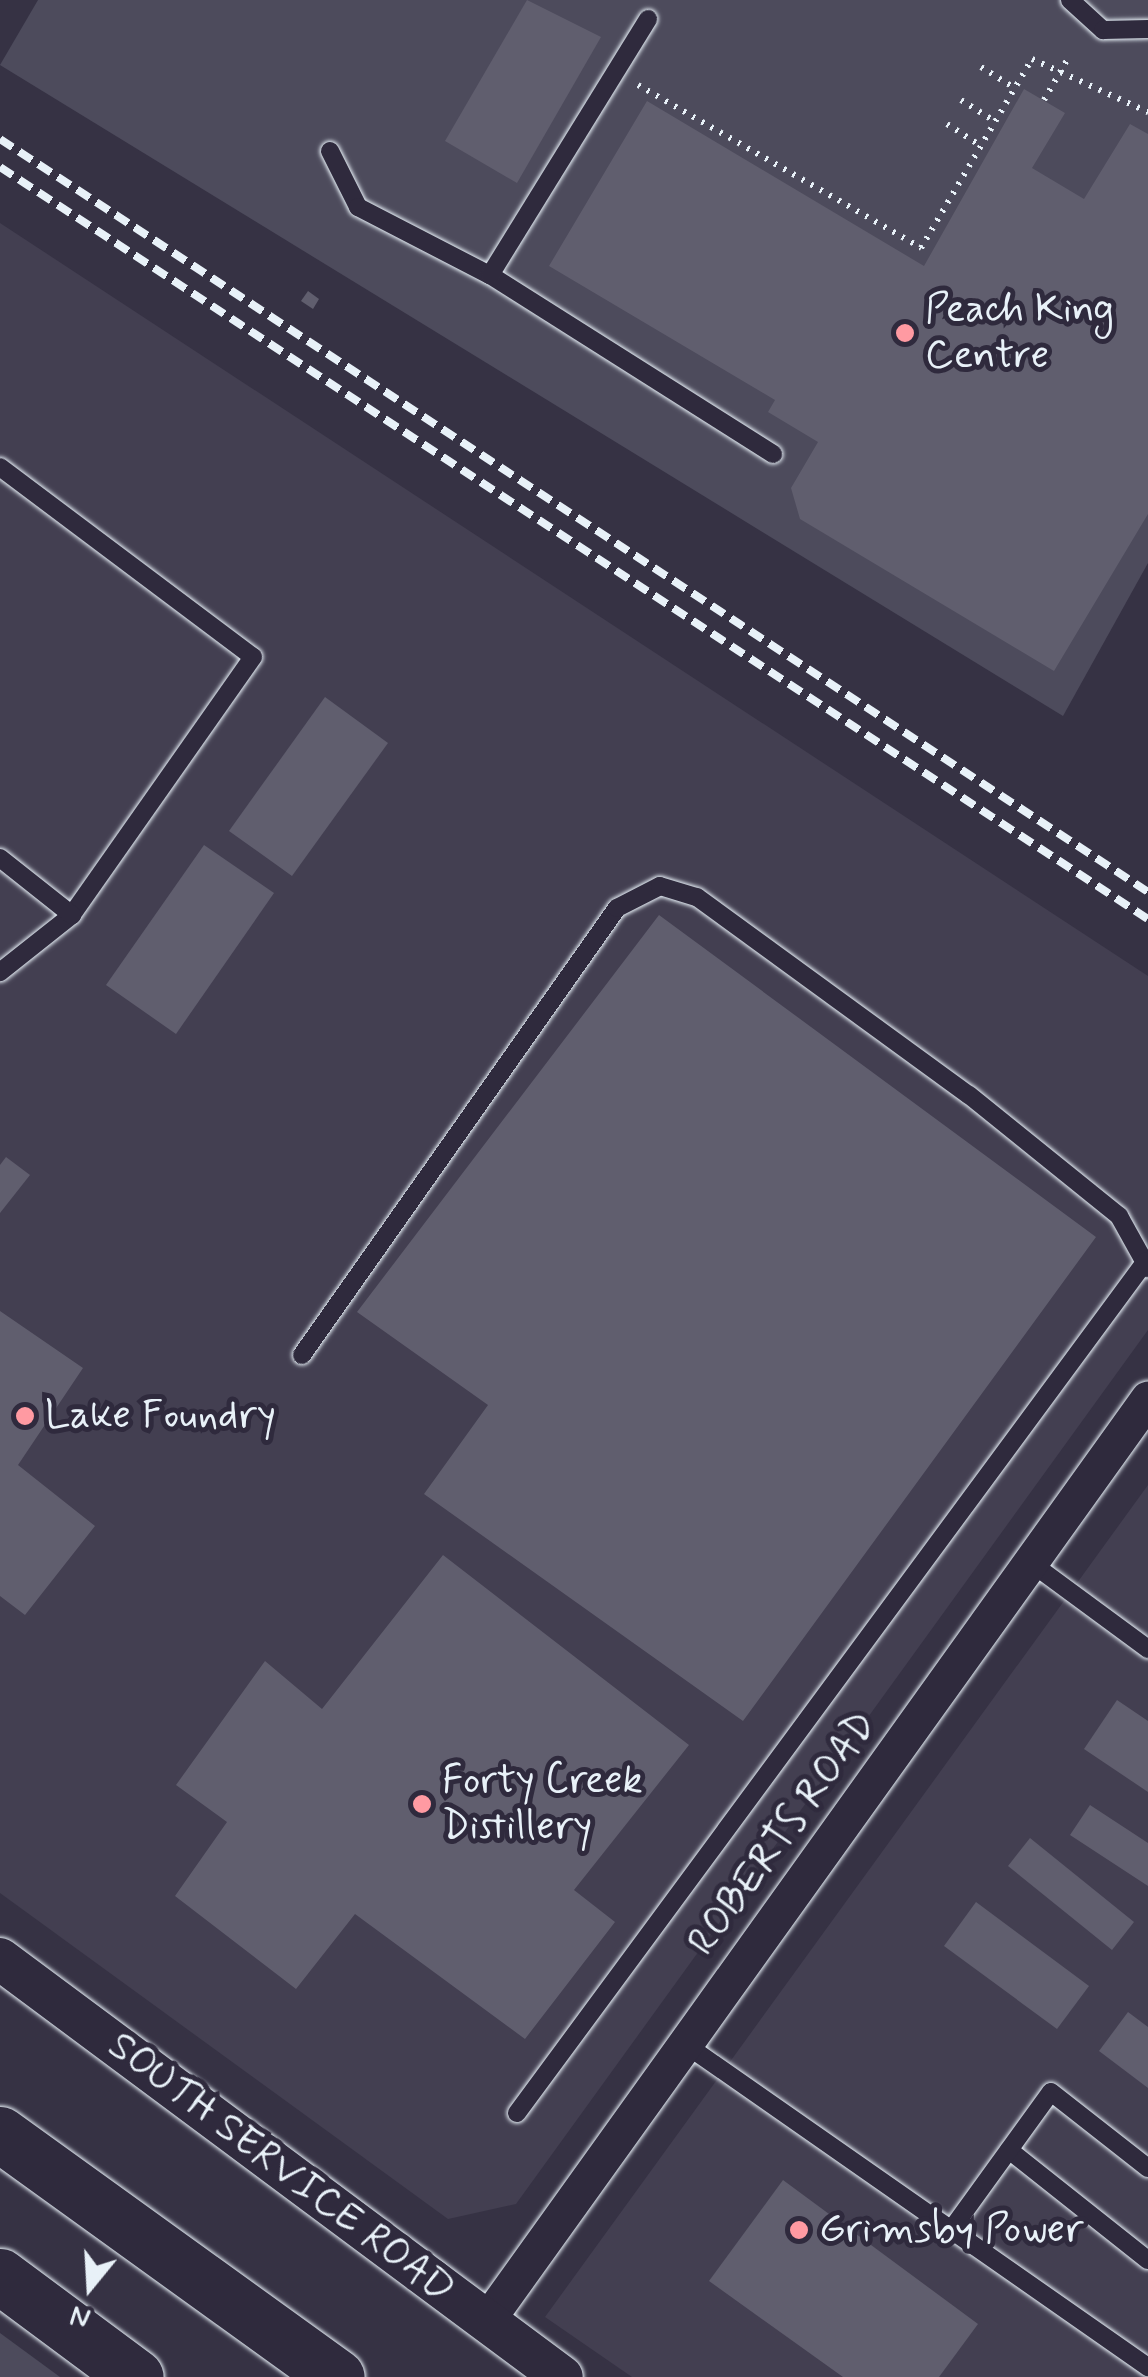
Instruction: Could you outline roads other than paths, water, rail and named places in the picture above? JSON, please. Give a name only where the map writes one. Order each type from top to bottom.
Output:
[{"type":"highway","points":[[0,2134],[337,2377]]},
{"type":"highway","points":[[0,2276],[136,2377]]},
{"type":"street","name":"ROBERTS ROAD","points":[[486,2320],[1148,1398]]},
{"type":"street","name":"SOUTH SERVICE ROAD","points":[[0,1958],[562,2377]]},
{"type":"lane","points":[[1070,0],[1103,30],[1148,30]]},
{"type":"lane","points":[[490,275],[648,19]]},
{"type":"lane","points":[[330,150],[358,207],[490,275],[773,454]]},
{"type":"lane","points":[[0,467],[253,658],[72,915],[0,972]]},
{"type":"lane","points":[[0,858],[72,915]]},
{"type":"lane","points":[[302,1355],[617,908],[660,886],[697,897],[969,1095],[1119,1216],[1146,1265],[517,2112]]},
{"type":"lane","points":[[1030,1562],[1148,1649]]},
{"type":"lane","points":[[685,2044],[1148,2367]]},
{"type":"lane","points":[[952,2230],[1051,2092],[1148,2168]]},
{"type":"lane","points":[[1009,2150],[1148,2260]]},
{"type":"railway","points":[[0,139],[1148,892]]},
{"type":"railway","points":[[0,167],[1148,919]]},
{"type":"place","name":"Peach King Centre","points":[[905,333]]},
{"type":"place","name":"Lake Foundry","points":[[25,1416]]},
{"type":"place","name":"Forty Creek Distillery","points":[[422,1804]]},
{"type":"place","name":"Grimsby Power","points":[[799,2230]]}]
